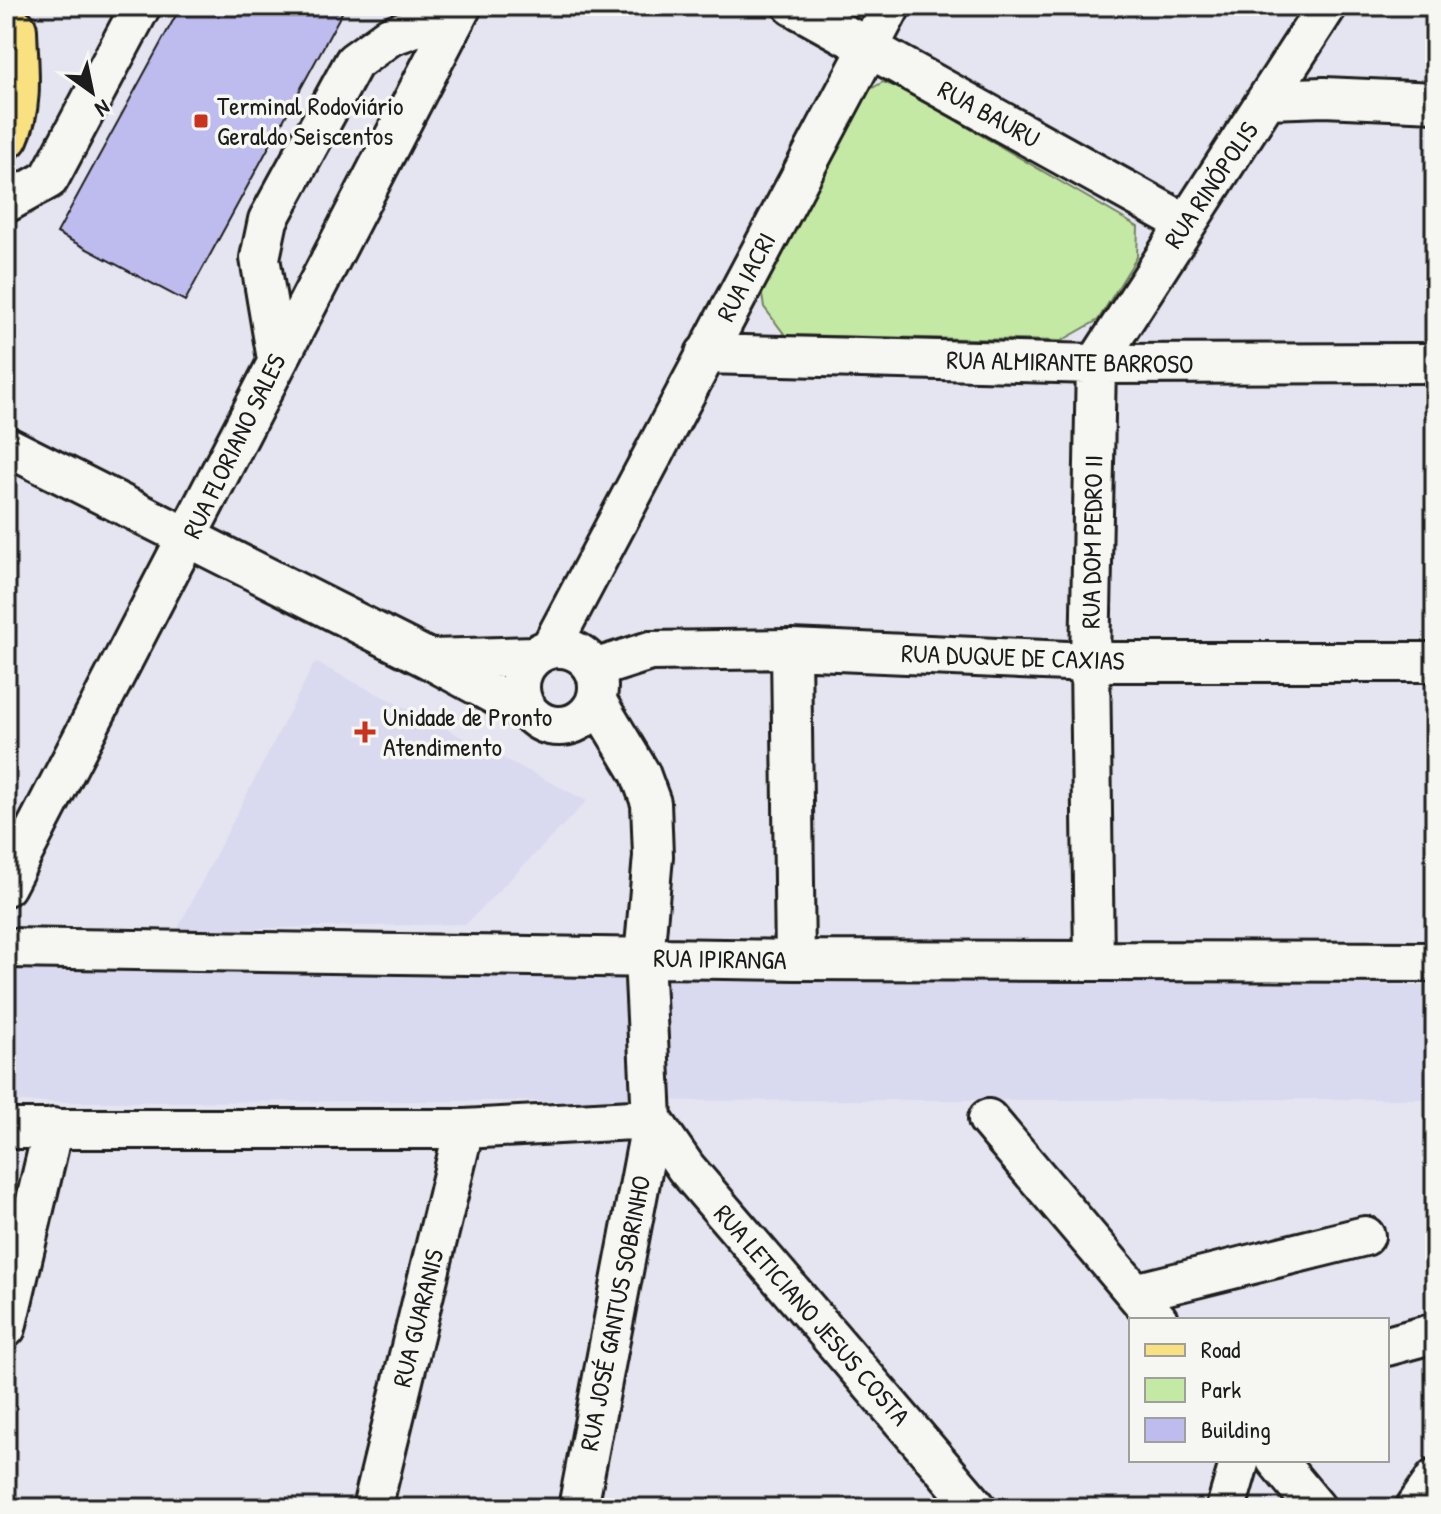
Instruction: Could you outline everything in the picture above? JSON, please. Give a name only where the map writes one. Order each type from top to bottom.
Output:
[{"type":"main road","points":[[6,136],[13,120],[16,97],[15,22]]},
{"type":"street","points":[[6,203],[49,179],[141,6]]},
{"type":"street","name":"RUA BAURU","points":[[793,6],[1185,223]]},
{"type":"street","name":"RUA IACRI","points":[[545,720],[522,701],[519,685],[524,669],[571,666],[602,547],[891,6]]},
{"type":"street","name":"RUA RINÓPOLIS","points":[[1096,364],[1327,6]]},
{"type":"street","points":[[277,359],[260,258],[268,220],[354,62],[390,36],[460,9]]},
{"type":"street","name":"RUA FLORIANO SALES","points":[[6,886],[189,538],[277,359],[460,9]]},
{"type":"street","points":[[1269,99],[1435,102]]},
{"type":"street","name":"RUA ALMIRANTE BARROSO","points":[[705,354],[1096,364],[1435,363]]},
{"type":"street","name":"RUA DOM PEDRO II","points":[[1094,961],[1090,662],[1096,364]]},
{"type":"street","points":[[6,446],[429,659],[640,773]]},
{"type":"street","points":[[791,649],[795,960]]},
{"type":"street","name":"RUA DUQUE DE CAXIAS","points":[[571,666],[650,651],[791,649],[1090,662],[1435,662]]},
{"type":"street","points":[[429,659],[571,666],[581,718],[545,720]]},
{"type":"street","name":"RUA JOSÉ GANTUS SOBRINHO","points":[[571,666],[640,773],[651,803],[653,829],[644,958],[652,1119],[578,1508]]},
{"type":"street","name":"RUA IPIRANGA","points":[[6,948],[795,960],[1435,962]]},
{"type":"street","points":[[6,1129],[464,1129],[652,1119]]},
{"type":"street","name":"RUA LETICIANO JESUS COSTA","points":[[652,1119],[686,1168],[977,1508]]},
{"type":"street","points":[[988,1119],[1146,1306],[1365,1236]]},
{"type":"street","points":[[6,1328],[53,1128]]},
{"type":"street","name":"RUA GUARANIS","points":[[372,1508],[464,1129]]},
{"type":"street","points":[[1389,1345],[1435,1333]]},
{"type":"street","points":[[1226,1508],[1239,1462]]},
{"type":"street","points":[[1278,1462],[1316,1508]]},
{"type":"street","points":[[1415,1508],[1435,1479]]},
{"type":"shaded area","name":"Unidade de Pronto Atendimento","points":[[315,662],[587,801],[466,924],[177,930]]},
{"type":"shaded area","points":[[6,964],[1435,986],[1435,1099],[6,1102]]},
{"type":"green space","points":[[883,82],[904,90],[1138,227],[1137,257],[1098,320],[1061,341],[785,335],[764,307],[759,278],[855,98]]},
{"type":"building","name":"Terminal Rodoviário Geraldo Seiscentos","points":[[181,6],[338,6],[344,9],[185,301],[57,233]]},
{"type":"place","name":"Terminal Rodoviário Geraldo Seiscentos","points":[[201,121]]},
{"type":"place","name":"Unidade de Pronto Atendimento","points":[[365,732]]}]
